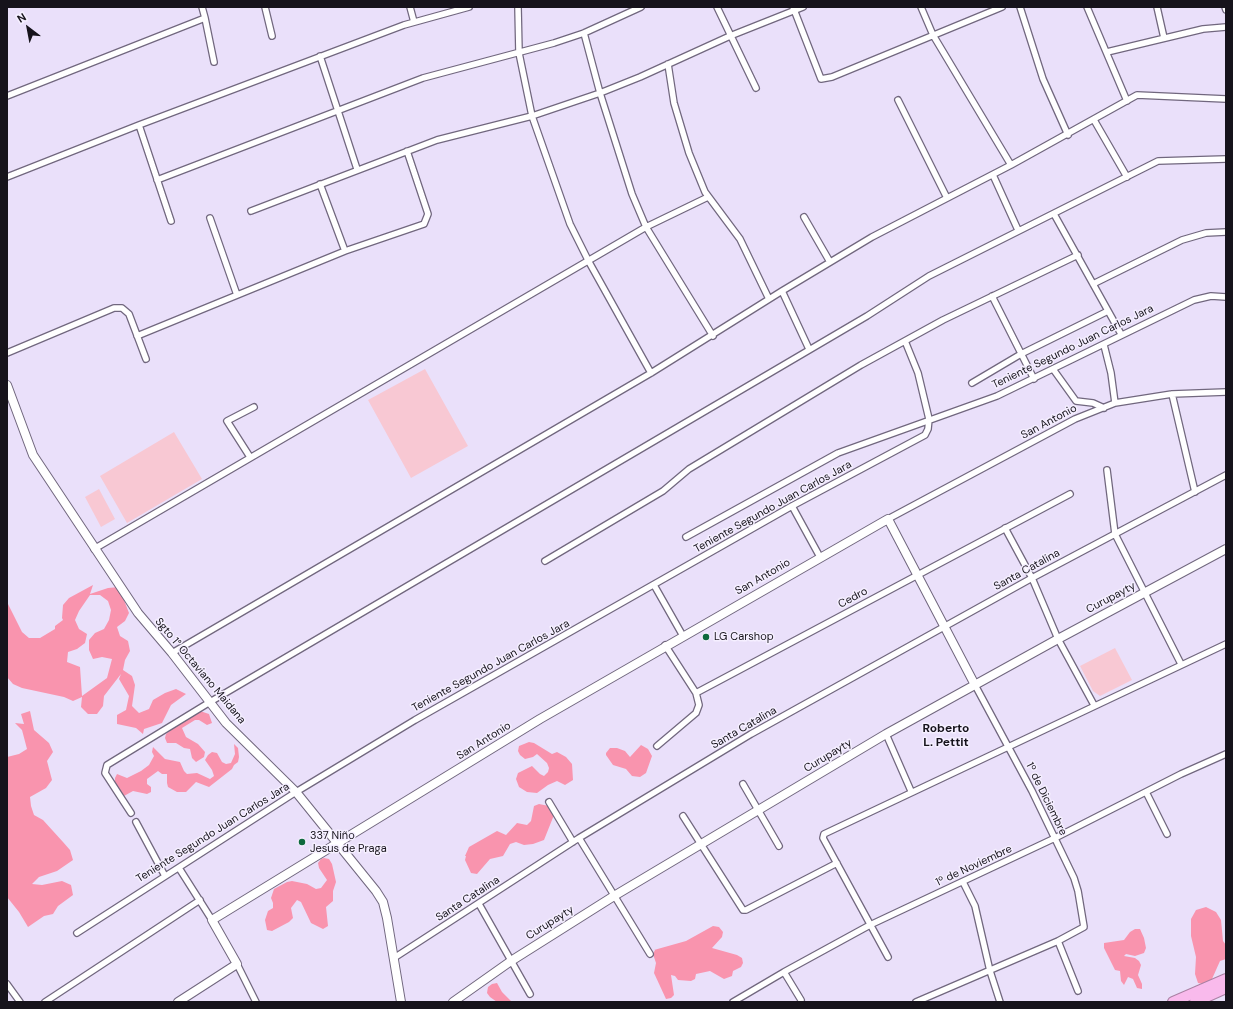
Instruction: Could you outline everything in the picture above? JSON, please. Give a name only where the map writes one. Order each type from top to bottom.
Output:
[{"type":"highway","points":[[1174,1002],[1226,979]]},
{"type":"highway","points":[[1194,1002],[1226,988]]},
{"type":"street","points":[[202,7],[214,62]]},
{"type":"street","points":[[265,7],[272,36]]},
{"type":"street","points":[[410,7],[414,22]]},
{"type":"street","points":[[7,177],[320,56],[414,22],[467,7]]},
{"type":"street","points":[[518,7],[519,53],[532,116],[570,224],[589,262],[651,373]]},
{"type":"street","points":[[158,180],[423,78],[498,57],[519,53],[584,33],[641,7]]},
{"type":"street","points":[[717,7],[756,88]]},
{"type":"street","points":[[251,211],[357,169],[438,140],[532,116],[600,93],[640,78],[730,36],[793,9],[803,7]]},
{"type":"street","points":[[921,7],[933,36],[1011,166]]},
{"type":"street","points":[[793,9],[821,79],[832,77],[1002,7]]},
{"type":"street","points":[[1020,7],[1043,79],[1068,134]]},
{"type":"street","points":[[1087,7],[1127,101]]},
{"type":"street","points":[[1157,7],[1164,38]]},
{"type":"street","points":[[7,96],[205,18]]},
{"type":"street","points":[[1107,52],[1203,29],[1226,27]]},
{"type":"street","points":[[584,33],[600,93],[632,194],[646,227],[712,336]]},
{"type":"street","points":[[320,56],[357,169]]},
{"type":"street","points":[[668,64],[674,103],[687,146],[708,197],[740,239],[769,299]]},
{"type":"street","points":[[172,653],[651,373],[872,237],[1011,166],[1137,95],[1226,99]]},
{"type":"street","points":[[898,100],[947,198]]},
{"type":"street","points":[[1094,120],[1127,177]]},
{"type":"street","points":[[139,125],[171,221]]},
{"type":"street","points":[[137,336],[345,251],[419,227],[428,219],[428,214],[407,151]]},
{"type":"street","points":[[131,813],[105,773],[108,765],[210,702],[867,316],[929,276],[1158,161],[1226,159]]},
{"type":"street","points":[[993,175],[1018,230]]},
{"type":"street","points":[[320,184],[345,251]]},
{"type":"street","points":[[94,548],[589,262],[646,227],[708,197]]},
{"type":"street","points":[[1054,214],[1121,334]]},
{"type":"street","points":[[804,217],[830,262]]},
{"type":"street","points":[[210,218],[237,296]]},
{"type":"street","points":[[1094,284],[1182,240],[1206,233],[1226,232]]},
{"type":"street","points":[[545,561],[663,491],[688,469],[905,341],[992,296],[1078,255]]},
{"type":"street","points":[[782,291],[809,349]]},
{"type":"street","points":[[992,296],[1034,379]]},
{"type":"street","name":"Teniente Segundo Juan Carlos Jara","points":[[686,537],[838,453],[929,419],[997,396],[1104,345],[1121,334],[1194,300],[1211,296],[1226,298]]},
{"type":"street","points":[[7,353],[114,308],[122,308],[129,314],[146,359]]},
{"type":"street","points":[[972,383],[1021,354],[1108,311]]},
{"type":"street","points":[[905,341],[918,372],[929,419]]},
{"type":"street","points":[[1104,345],[1111,373],[1115,403]]},
{"type":"street","points":[[1053,369],[1076,401],[1093,403],[1104,408]]},
{"type":"street","name":"Sgto 1° Octaviano Maidana","points":[[7,385],[32,455],[138,613],[172,653],[226,723],[296,792],[336,844],[361,871],[383,902],[401,1002]]},
{"type":"street","name":"San Antonio","points":[[212,920],[540,719],[665,645],[888,519],[1075,419],[1115,403],[1172,394],[1226,392]]},
{"type":"street","points":[[1172,394],[1195,492]]},
{"type":"street","points":[[250,457],[227,421],[254,407]]},
{"type":"street","name":"Teniente Segundo Juan Carlos Jara","points":[[77,933],[296,792],[415,720],[792,506],[925,435],[928,429],[929,419]]},
{"type":"street","points":[[1107,470],[1115,534],[1181,664]]},
{"type":"street","name":"Santa Catalina","points":[[394,958],[579,838],[751,734],[1032,578],[1226,475]]},
{"type":"street","name":"Cedro","points":[[696,694],[1070,494]]},
{"type":"street","points":[[792,506],[820,557]]},
{"type":"street","points":[[888,519],[976,685]]},
{"type":"street","points":[[1005,528],[1032,578],[1058,639],[1094,705]]},
{"type":"street","name":"Curupayty","points":[[453,1002],[511,961],[614,896],[886,734],[1058,639],[1226,549]]},
{"type":"street","points":[[654,585],[683,636]]},
{"type":"street","points":[[888,957],[823,838],[824,834],[911,791],[1226,644]]},
{"type":"street","points":[[657,746],[696,713],[699,705],[696,694],[665,645]]},
{"type":"street","name":"1º de Diciembre","points":[[976,685],[1055,838],[1078,891],[1084,927],[1058,941]]},
{"type":"street","points":[[886,734],[911,791]]},
{"type":"street","name":"1º de Noviembre","points":[[733,1002],[870,925],[1055,838],[1226,754]]},
{"type":"street","points":[[742,784],[779,846]]},
{"type":"street","points":[[1146,792],[1167,834]]},
{"type":"street","points":[[549,802],[573,842]]},
{"type":"street","points":[[683,816],[740,907],[746,910],[837,864]]},
{"type":"street","points":[[136,822],[165,876]]},
{"type":"street","points":[[579,838],[650,954]]},
{"type":"street","points":[[179,868],[212,920],[237,964],[256,1002]]},
{"type":"street","points":[[963,882],[976,906],[990,971],[1000,1002]]},
{"type":"street","points":[[45,1002],[200,900]]},
{"type":"street","points":[[478,904],[530,994]]},
{"type":"street","points":[[916,1002],[1058,941],[1078,991]]},
{"type":"street","points":[[178,1002],[237,964]]},
{"type":"street","points":[[784,972],[801,1000]]},
{"type":"street","points":[[7,984],[20,1002]]},
{"type":"shaded area","points":[[425,369],[468,446],[411,478],[368,400]]},
{"type":"shaded area","points":[[174,432],[202,479],[127,523],[100,476]]},
{"type":"shaded area","points":[[99,489],[115,519],[101,527],[85,497]]},
{"type":"shaded area","points":[[93,585],[90,594],[108,588],[119,587],[129,613],[125,621],[117,627],[120,636],[128,641],[130,651],[125,660],[123,670],[132,676],[135,685],[132,706],[139,713],[149,709],[153,700],[165,693],[176,689],[186,694],[171,705],[162,723],[144,729],[143,734],[136,728],[117,724],[117,715],[126,710],[129,696],[119,679],[121,674],[104,696],[103,706],[97,714],[88,714],[81,707],[82,697],[73,701],[64,697],[22,688],[13,684],[7,677],[7,602],[22,632],[29,638],[40,638],[55,629],[55,626],[63,620],[63,605],[69,598]],"holes":[[[90,595],[100,595],[108,601],[111,610],[109,620],[104,629],[95,633],[89,640],[89,650],[93,659],[102,657],[112,659],[107,678],[82,696],[80,667],[67,662],[68,652],[77,649],[85,643],[87,634],[79,629],[75,620],[79,611]]]},
{"type":"shaded area","points":[[1115,648],[1132,680],[1100,696],[1093,691],[1080,666]]},
{"type":"shaded area","points":[[30,711],[34,730],[49,743],[53,752],[47,761],[52,780],[46,788],[30,797],[31,806],[34,815],[43,820],[70,850],[73,860],[57,871],[39,877],[32,884],[42,885],[62,881],[71,885],[73,895],[58,906],[53,914],[44,916],[28,927],[19,912],[7,897],[7,757],[19,754],[27,749],[22,730],[15,723],[24,724],[21,714]]},
{"type":"shaded area","points":[[200,711],[209,714],[212,723],[207,725],[199,720],[195,720],[182,728],[186,737],[198,744],[205,752],[204,757],[196,762],[192,758],[190,749],[184,748],[176,743],[167,743],[165,738],[166,734],[182,721]]},
{"type":"shaded area","points":[[529,742],[534,743],[552,754],[557,752],[566,757],[572,764],[573,780],[565,785],[557,781],[548,785],[537,793],[527,792],[519,787],[516,779],[518,773],[532,766],[544,776],[548,772],[549,768],[547,763],[537,754],[533,757],[525,759],[520,755],[518,751],[519,746]]},
{"type":"shaded area","points":[[234,744],[238,748],[238,762],[232,769],[209,787],[196,782],[186,792],[177,792],[168,787],[167,774],[162,774],[158,771],[147,779],[147,784],[151,787],[151,792],[147,794],[133,791],[124,796],[115,783],[117,774],[127,778],[149,765],[154,756],[152,752],[153,747],[165,759],[180,762],[187,774],[197,773],[210,779],[214,776],[205,760],[208,755],[212,752],[217,753],[222,762],[226,764],[231,763],[235,754]]},
{"type":"shaded area","points":[[641,745],[648,749],[652,756],[646,773],[640,777],[632,776],[626,769],[613,765],[606,755],[610,748],[617,748],[625,751],[630,757]]},
{"type":"shaded area","points":[[539,804],[549,806],[554,815],[544,840],[533,844],[524,845],[516,842],[510,844],[503,856],[490,859],[477,874],[471,873],[465,860],[469,847],[497,831],[506,835],[517,823],[527,825],[531,821],[534,806]]},
{"type":"shaded area","points":[[324,858],[329,859],[332,864],[336,882],[333,891],[333,901],[326,907],[328,926],[323,929],[311,923],[301,902],[297,900],[291,908],[293,918],[289,922],[272,931],[267,930],[265,920],[268,911],[273,908],[271,898],[274,889],[292,881],[307,884],[316,889],[321,888],[327,880],[319,868],[318,863]]},
{"type":"shaded area","points":[[1206,907],[1216,912],[1221,920],[1223,941],[1226,945],[1226,959],[1220,961],[1212,979],[1203,984],[1198,983],[1195,974],[1196,957],[1191,936],[1191,919],[1196,910]]},
{"type":"shaded area","points":[[713,926],[719,927],[723,932],[722,937],[712,948],[737,955],[742,958],[743,963],[741,967],[733,971],[732,976],[724,979],[710,971],[696,974],[695,979],[691,981],[678,980],[675,976],[671,975],[674,995],[671,998],[666,999],[654,973],[656,963],[653,954],[654,950],[686,941]]},
{"type":"shaded area","points":[[1135,929],[1140,929],[1144,938],[1146,948],[1144,953],[1135,956],[1126,954],[1124,956],[1135,958],[1139,961],[1141,965],[1138,975],[1142,984],[1142,989],[1137,988],[1133,979],[1128,977],[1124,985],[1121,981],[1120,971],[1115,970],[1104,948],[1104,943],[1124,940],[1130,932]]},
{"type":"shaded area","points":[[497,983],[502,992],[512,1002],[497,1002],[490,997],[487,993],[488,987]]},
{"type":"place","name":"LG Carshop","points":[[706,637]]},
{"type":"place","name":"337 Niño Jesus de Praga","points":[[302,842]]},
{"type":"district","name":"Roberto L. Pettit","points":[[946,736]]}]
